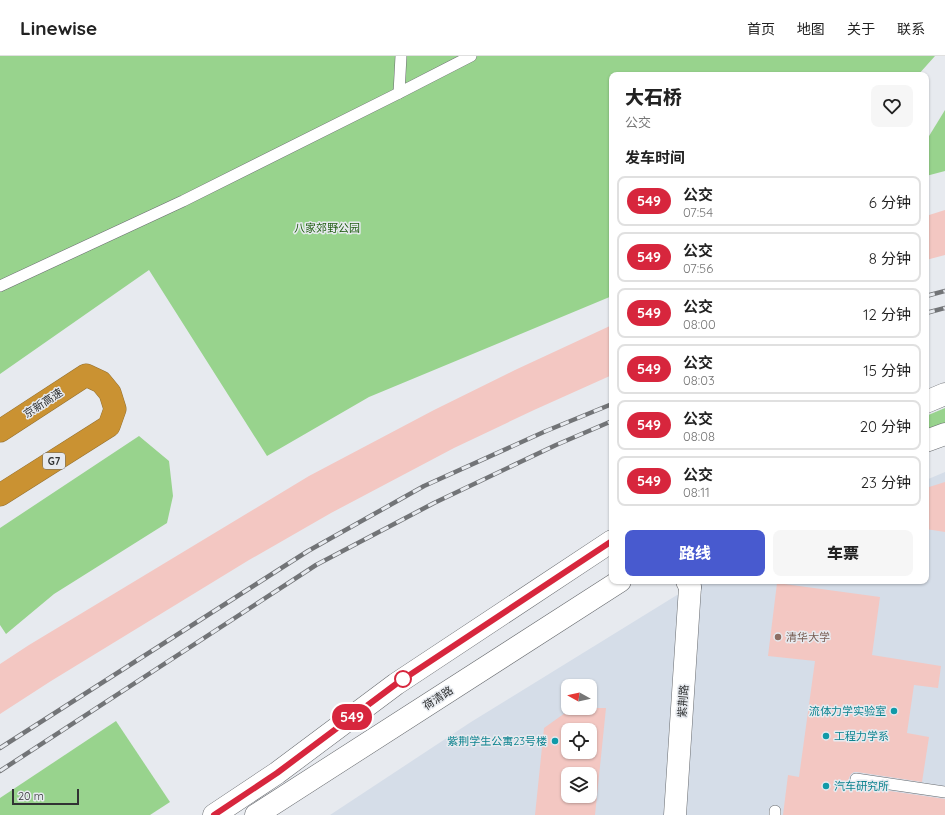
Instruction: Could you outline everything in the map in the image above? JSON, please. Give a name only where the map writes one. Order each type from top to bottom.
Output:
[{"type":"highway","name":"京新高速","points":[[0,431],[86,375],[101,382],[110,394],[115,409],[109,426],[0,495]]},
{"type":"main road","points":[[929,401],[945,394]]},
{"type":"main road","points":[[929,440],[945,434]]},
{"type":"main road","points":[[214,815],[277,773],[396,684],[609,543]]},
{"type":"main road","name":"荷清路","points":[[256,815],[615,584]]},
{"type":"main road","name":"紫荆路","points":[[675,815],[689,584]]},
{"type":"lane","points":[[399,93],[401,56]]},
{"type":"lane","points":[[0,286],[183,200],[472,56]]},
{"type":"lane","points":[[856,779],[945,792]]},
{"type":"shaded area","name":"清华大学","points":[[945,472],[945,815],[330,815],[471,722],[696,584],[929,584],[929,479]]},
{"type":"green space","name":"八家郊野公园","points":[[0,56],[935,56],[921,72],[609,72],[609,297],[369,397],[267,456],[149,270],[0,374]]},
{"type":"green space","points":[[945,110],[945,171],[929,175],[929,136]]},
{"type":"green space","points":[[945,408],[945,431],[929,437],[929,415]]},
{"type":"green space","points":[[139,436],[169,461],[173,496],[167,523],[54,594],[6,634],[0,625],[0,528]]},
{"type":"green space","points":[[116,721],[170,802],[150,815],[0,815],[0,798]]},
{"type":"building","points":[[945,210],[945,255],[929,259],[929,215]]},
{"type":"building","points":[[609,326],[609,376],[454,448],[331,513],[249,560],[51,681],[0,714],[0,664],[309,476],[434,410]]},
{"type":"building","points":[[945,482],[945,532],[929,529],[929,487]]},
{"type":"building","points":[[777,584],[880,597],[872,655],[941,666],[938,688],[914,685],[907,733],[929,737],[922,782],[857,772],[851,774],[849,781],[855,786],[945,799],[945,815],[783,815],[788,775],[799,777],[815,661],[768,656]]},
{"type":"building","name":"紫荆学生公寓23号楼","points":[[597,708],[606,708],[597,796],[597,767],[561,767],[561,803],[596,803],[595,815],[535,815],[544,728],[562,715],[597,715]]},
{"type":"railway","points":[[929,295],[945,291]]},
{"type":"railway","points":[[929,312],[945,308]]},
{"type":"railway","points":[[0,748],[308,551],[424,486],[546,431],[609,405]]},
{"type":"railway","points":[[0,771],[316,565],[434,503],[556,445],[609,422]]},
{"type":"bus line","name":"549","points":[[214,815],[277,773],[396,684],[609,543]]},
{"type":"place","name":"清华大学","points":[[778,637]]},
{"type":"place","name":"流体力学实验室","points":[[894,711]]},
{"type":"place","name":"工程力学系","points":[[826,736]]},
{"type":"place","name":"紫荆学生公寓23号楼","points":[[555,741]]},
{"type":"place","name":"汽车研究所","points":[[826,786]]}]
